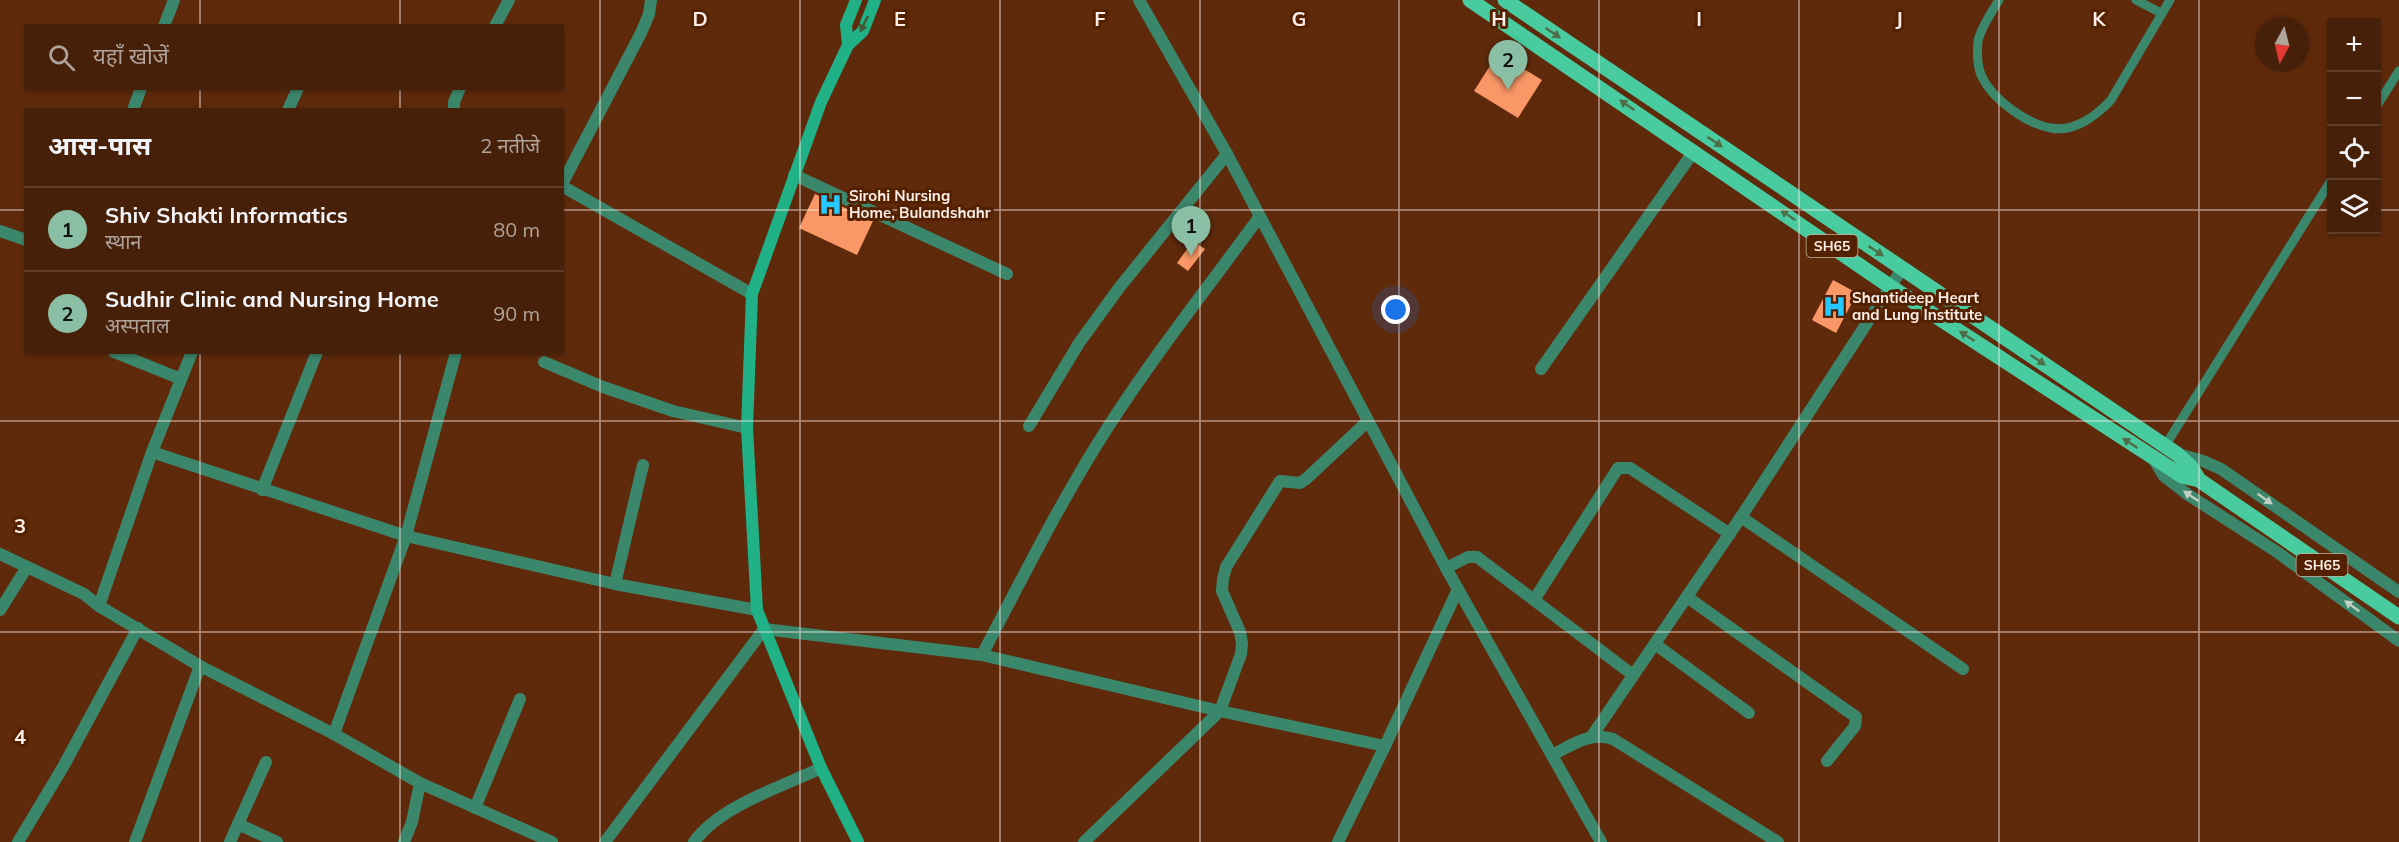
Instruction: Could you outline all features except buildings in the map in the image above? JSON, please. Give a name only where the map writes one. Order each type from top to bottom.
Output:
[{"type":"main road","name":"SH65","points":[[1470,0],[1891,286],[2153,458],[2182,476],[2199,480],[2399,617]]},
{"type":"main road","name":"SH65","points":[[1504,0],[2171,450],[2191,467],[2199,480]]},
{"type":"street","points":[[165,24],[174,0]]},
{"type":"street","points":[[496,24],[509,0]]},
{"type":"street","points":[[564,181],[632,51],[648,14],[651,0]]},
{"type":"street","points":[[848,45],[846,25],[856,0]]},
{"type":"street","points":[[858,842],[821,768],[757,610],[747,428],[752,294],[821,102],[848,45],[863,31],[875,0]]},
{"type":"street","points":[[1138,0],[1227,154],[1446,568],[1601,842]]},
{"type":"street","points":[[134,108],[140,90]]},
{"type":"street","points":[[289,108],[297,90]]},
{"type":"street","points":[[454,108],[459,90]]},
{"type":"street","points":[[1541,369],[1694,151]]},
{"type":"street","points":[[1029,426],[1079,344],[1119,288],[1227,154]]},
{"type":"street","points":[[794,175],[1007,274]]},
{"type":"street","points":[[564,186],[752,294]]},
{"type":"street","points":[[982,655],[1069,492],[1108,427],[1146,371],[1260,216]]},
{"type":"street","points":[[0,231],[24,239]]},
{"type":"street","points":[[1592,736],[1742,517],[1902,269]]},
{"type":"street","points":[[119,354],[181,380]]},
{"type":"street","points":[[99,606],[152,452],[191,354]]},
{"type":"street","points":[[262,490],[316,354]]},
{"type":"street","points":[[334,734],[406,536],[455,354]]},
{"type":"street","points":[[544,362],[603,387],[673,411],[747,428]]},
{"type":"street","points":[[1084,842],[1220,711],[1241,654],[1242,643],[1240,632],[1222,591],[1226,567],[1280,481],[1300,483],[1306,479],[1368,421]]},
{"type":"street","points":[[2171,450],[2221,469],[2399,592]]},
{"type":"street","points":[[152,452],[406,536],[615,584],[757,610]]},
{"type":"street","points":[[2153,458],[2164,476],[2187,494],[2277,552],[2399,641]]},
{"type":"street","points":[[615,584],[643,465]]},
{"type":"street","points":[[1534,600],[1618,468],[1630,468],[1730,534]]},
{"type":"street","points":[[1742,517],[1963,669]]},
{"type":"street","points":[[0,554],[84,594],[99,606],[200,666],[334,734],[420,783],[552,842]]},
{"type":"street","points":[[1446,568],[1468,557],[1477,557],[1634,675]]},
{"type":"street","points":[[0,610],[27,567]]},
{"type":"street","points":[[1338,842],[1458,589]]},
{"type":"street","points":[[1687,597],[1856,717],[1855,726],[1827,761]]},
{"type":"street","points":[[18,842],[63,767],[138,628]]},
{"type":"street","points":[[764,629],[982,655],[1220,711],[1385,746]]},
{"type":"street","points":[[605,842],[764,629]]},
{"type":"street","points":[[1655,644],[1749,713]]},
{"type":"street","points":[[135,842],[200,666]]},
{"type":"street","points":[[475,808],[520,699]]},
{"type":"street","points":[[1552,755],[1592,736],[1602,735],[1613,739],[1778,842]]},
{"type":"street","points":[[230,842],[266,762]]},
{"type":"street","points":[[694,842],[724,813],[821,768]]},
{"type":"street","points":[[404,842],[412,822],[420,783]]},
{"type":"street","points":[[238,824],[277,842]]},
{"type":"lane","points":[[1999,0],[1978,39],[1977,57],[1982,77],[1997,97],[2030,121],[2053,129],[2078,125],[2098,114],[2111,100],[2170,0]]},
{"type":"lane","points":[[2136,0],[2161,13]]},
{"type":"lane","points":[[2381,99],[2399,71]]},
{"type":"lane","points":[[2171,450],[2330,180]]},
{"type":"place","name":"Sudhir Clinic and Nursing Home","points":[[1508,90]]},
{"type":"place","name":"Sirohi Nursing Home, Bulandshahr","points":[[831,205]]},
{"type":"place","name":"Shiv Shakti Informatics","points":[[1191,256]]},
{"type":"place","name":"Shantideep Heart and Lung Institute","points":[[1834,307]]}]
